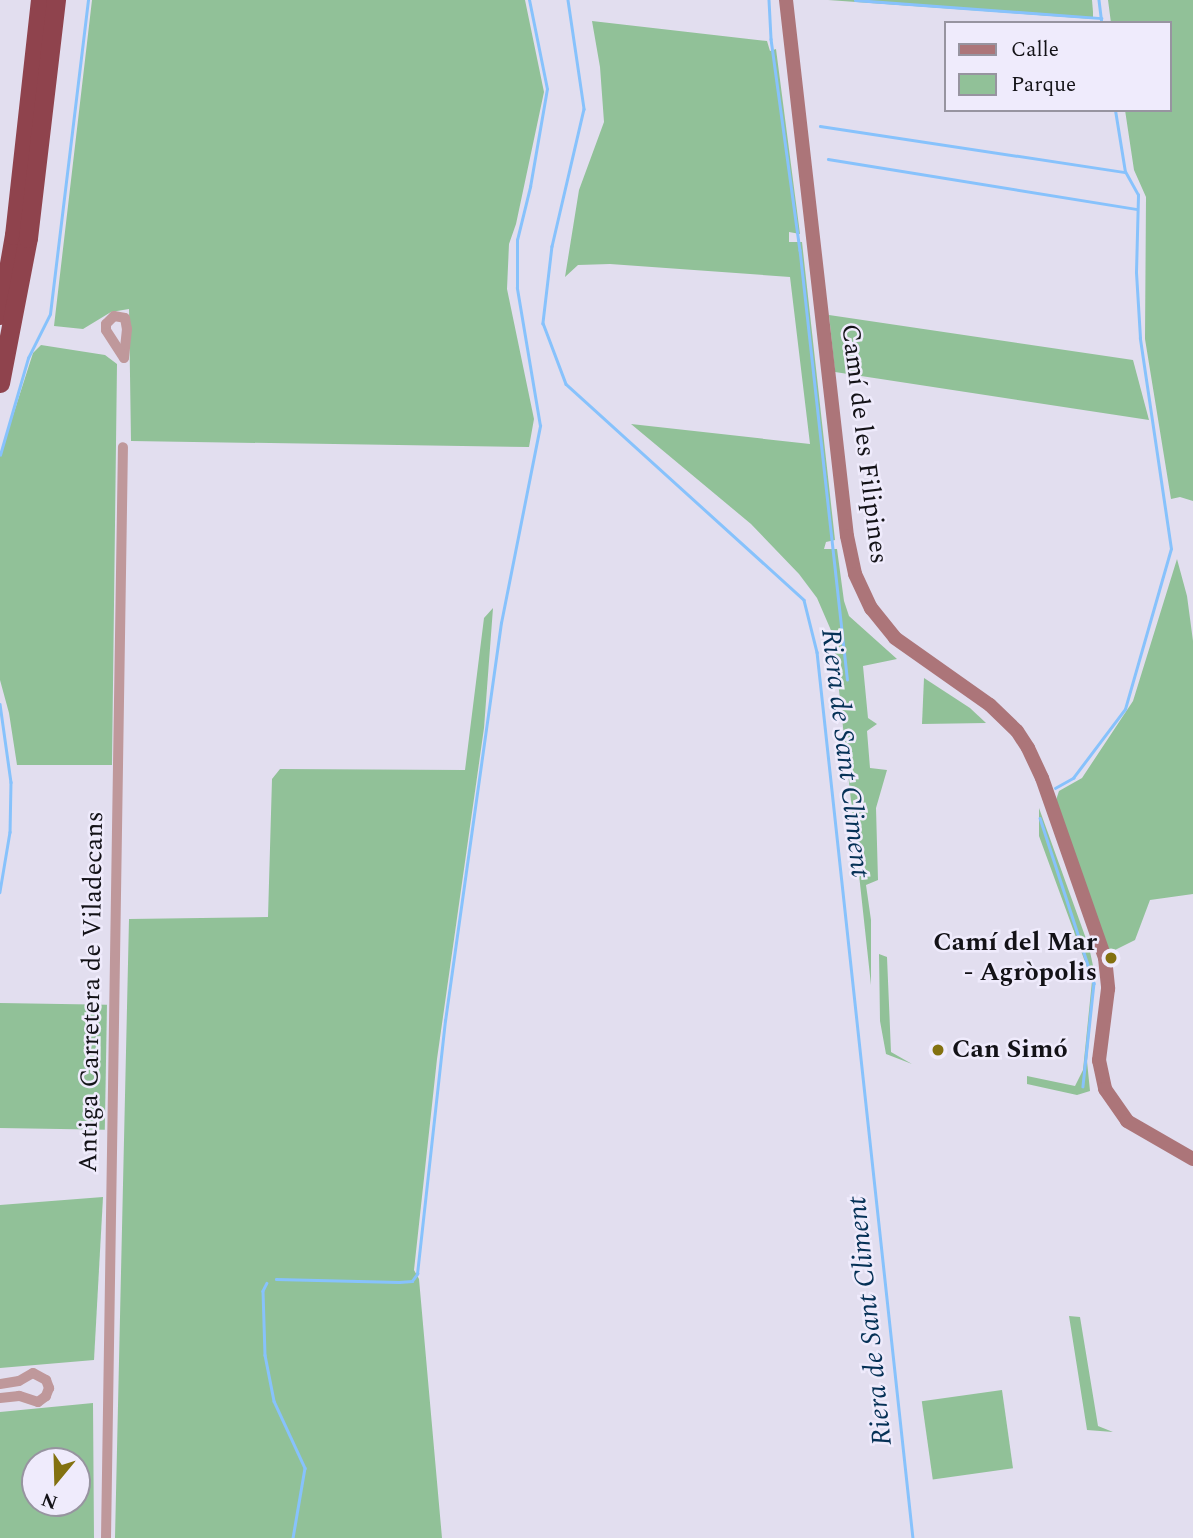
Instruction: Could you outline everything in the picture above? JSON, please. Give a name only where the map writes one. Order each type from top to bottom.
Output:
[{"type":"highway","points":[[0,315],[14,235],[40,0]]},
{"type":"highway","points":[[0,383],[28,239],[56,0]]},
{"type":"highway","points":[[0,235],[27,111]]},
{"type":"main road","name":"Camí de les Filipines","points":[[786,0],[847,536],[855,574],[871,608],[895,638],[990,705],[1023,740],[1042,778],[1089,908],[1107,974],[1107,1005],[1100,1060],[1107,1094],[1118,1111],[1133,1125],[1193,1159]]},
{"type":"street","name":"Antiga Carretera de Viladecans","points":[[106,1538],[123,447]]},
{"type":"street","points":[[0,1384],[19,1381],[33,1373],[46,1380],[49,1388],[43,1399],[35,1402],[19,1396],[0,1398]]},
{"type":"green space","points":[[92,0],[525,0],[544,92],[516,224],[509,244],[507,289],[534,419],[529,447],[131,441],[129,309],[111,312],[83,329],[54,326]]},
{"type":"green space","points":[[828,0],[1092,0],[1093,19]]},
{"type":"green space","points":[[1108,0],[1193,0],[1193,501],[1180,497],[1171,499],[1145,339],[1146,197],[1134,170],[1125,112],[1172,112],[1172,21],[1111,21]]},
{"type":"green space","points":[[592,21],[767,41],[770,51],[776,49],[800,234],[789,232],[789,242],[802,242],[835,540],[826,542],[824,549],[837,549],[844,601],[849,616],[897,659],[863,666],[868,718],[877,724],[867,731],[870,768],[887,770],[876,808],[878,880],[866,885],[871,920],[871,985],[833,635],[817,598],[799,574],[751,524],[631,424],[810,444],[790,277],[610,264],[578,265],[565,277],[579,190],[604,122],[600,67]]},
{"type":"green space","points":[[829,315],[1133,360],[1149,420],[835,372]]},
{"type":"green space","points":[[41,345],[105,355],[117,364],[112,765],[17,765],[9,713],[0,680],[0,456],[33,353]]},
{"type":"green space","points":[[1177,559],[1187,596],[1193,641],[1193,894],[1150,900],[1135,940],[1109,953],[1056,800],[1059,791],[1082,778],[1133,701]]},
{"type":"green space","points":[[493,608],[484,728],[437,1059],[414,1270],[419,1279],[442,1538],[115,1538],[129,919],[268,917],[272,779],[280,769],[465,770],[484,618]]},
{"type":"green space","points":[[924,678],[970,708],[986,723],[922,724]]},
{"type":"green space","points":[[1039,808],[1089,947],[1095,975],[1087,1061],[1090,1091],[1077,1095],[1027,1084],[1027,1076],[1075,1086],[1083,1070],[1092,981],[1039,836]]},
{"type":"green space","points":[[879,954],[887,957],[891,1052],[912,1064],[886,1054],[880,1021]]},
{"type":"green space","points":[[0,1003],[107,1005],[105,1130],[0,1128]]},
{"type":"green space","points":[[103,1197],[94,1360],[0,1368],[0,1205]]},
{"type":"green space","points":[[1069,1316],[1080,1317],[1098,1426],[1113,1432],[1087,1430]]},
{"type":"green space","points":[[1002,1390],[1013,1468],[933,1480],[922,1401]]},
{"type":"green space","points":[[93,1403],[94,1538],[0,1538],[0,1412]]},
{"type":"waterway","points":[[0,455],[28,358],[50,314],[88,0]]},
{"type":"waterway","points":[[276,1279],[399,1282],[412,1281],[417,1274],[445,1021],[501,623],[540,426],[517,288],[517,240],[530,187],[547,89],[529,0]]},
{"type":"waterway","name":"Riera de Sant Climent","points":[[568,0],[584,109],[552,246],[543,323],[566,384],[804,600],[817,652],[913,1538]]},
{"type":"waterway","points":[[769,0],[771,39],[800,250],[847,679]]},
{"type":"waterway","points":[[855,0],[1101,18]]},
{"type":"waterway","points":[[1099,0],[1102,21]]},
{"type":"waterway","points":[[1055,788],[1073,778],[1125,709],[1171,549],[1140,338],[1136,272],[1138,195],[1125,172],[1115,112]]},
{"type":"waterway","points":[[820,126],[1125,172]]},
{"type":"waterway","points":[[828,159],[1137,209]]},
{"type":"waterway","points":[[0,704],[11,782],[10,832],[0,892]]},
{"type":"waterway","points":[[1040,818],[1094,983],[1083,1086]]},
{"type":"waterway","points":[[267,1283],[263,1291],[265,1355],[274,1401],[305,1468],[293,1538]]},
{"type":"place","name":"Camí del Mar - Agròpolis","points":[[1111,958]]},
{"type":"place","name":"Can Simó","points":[[938,1050]]}]
